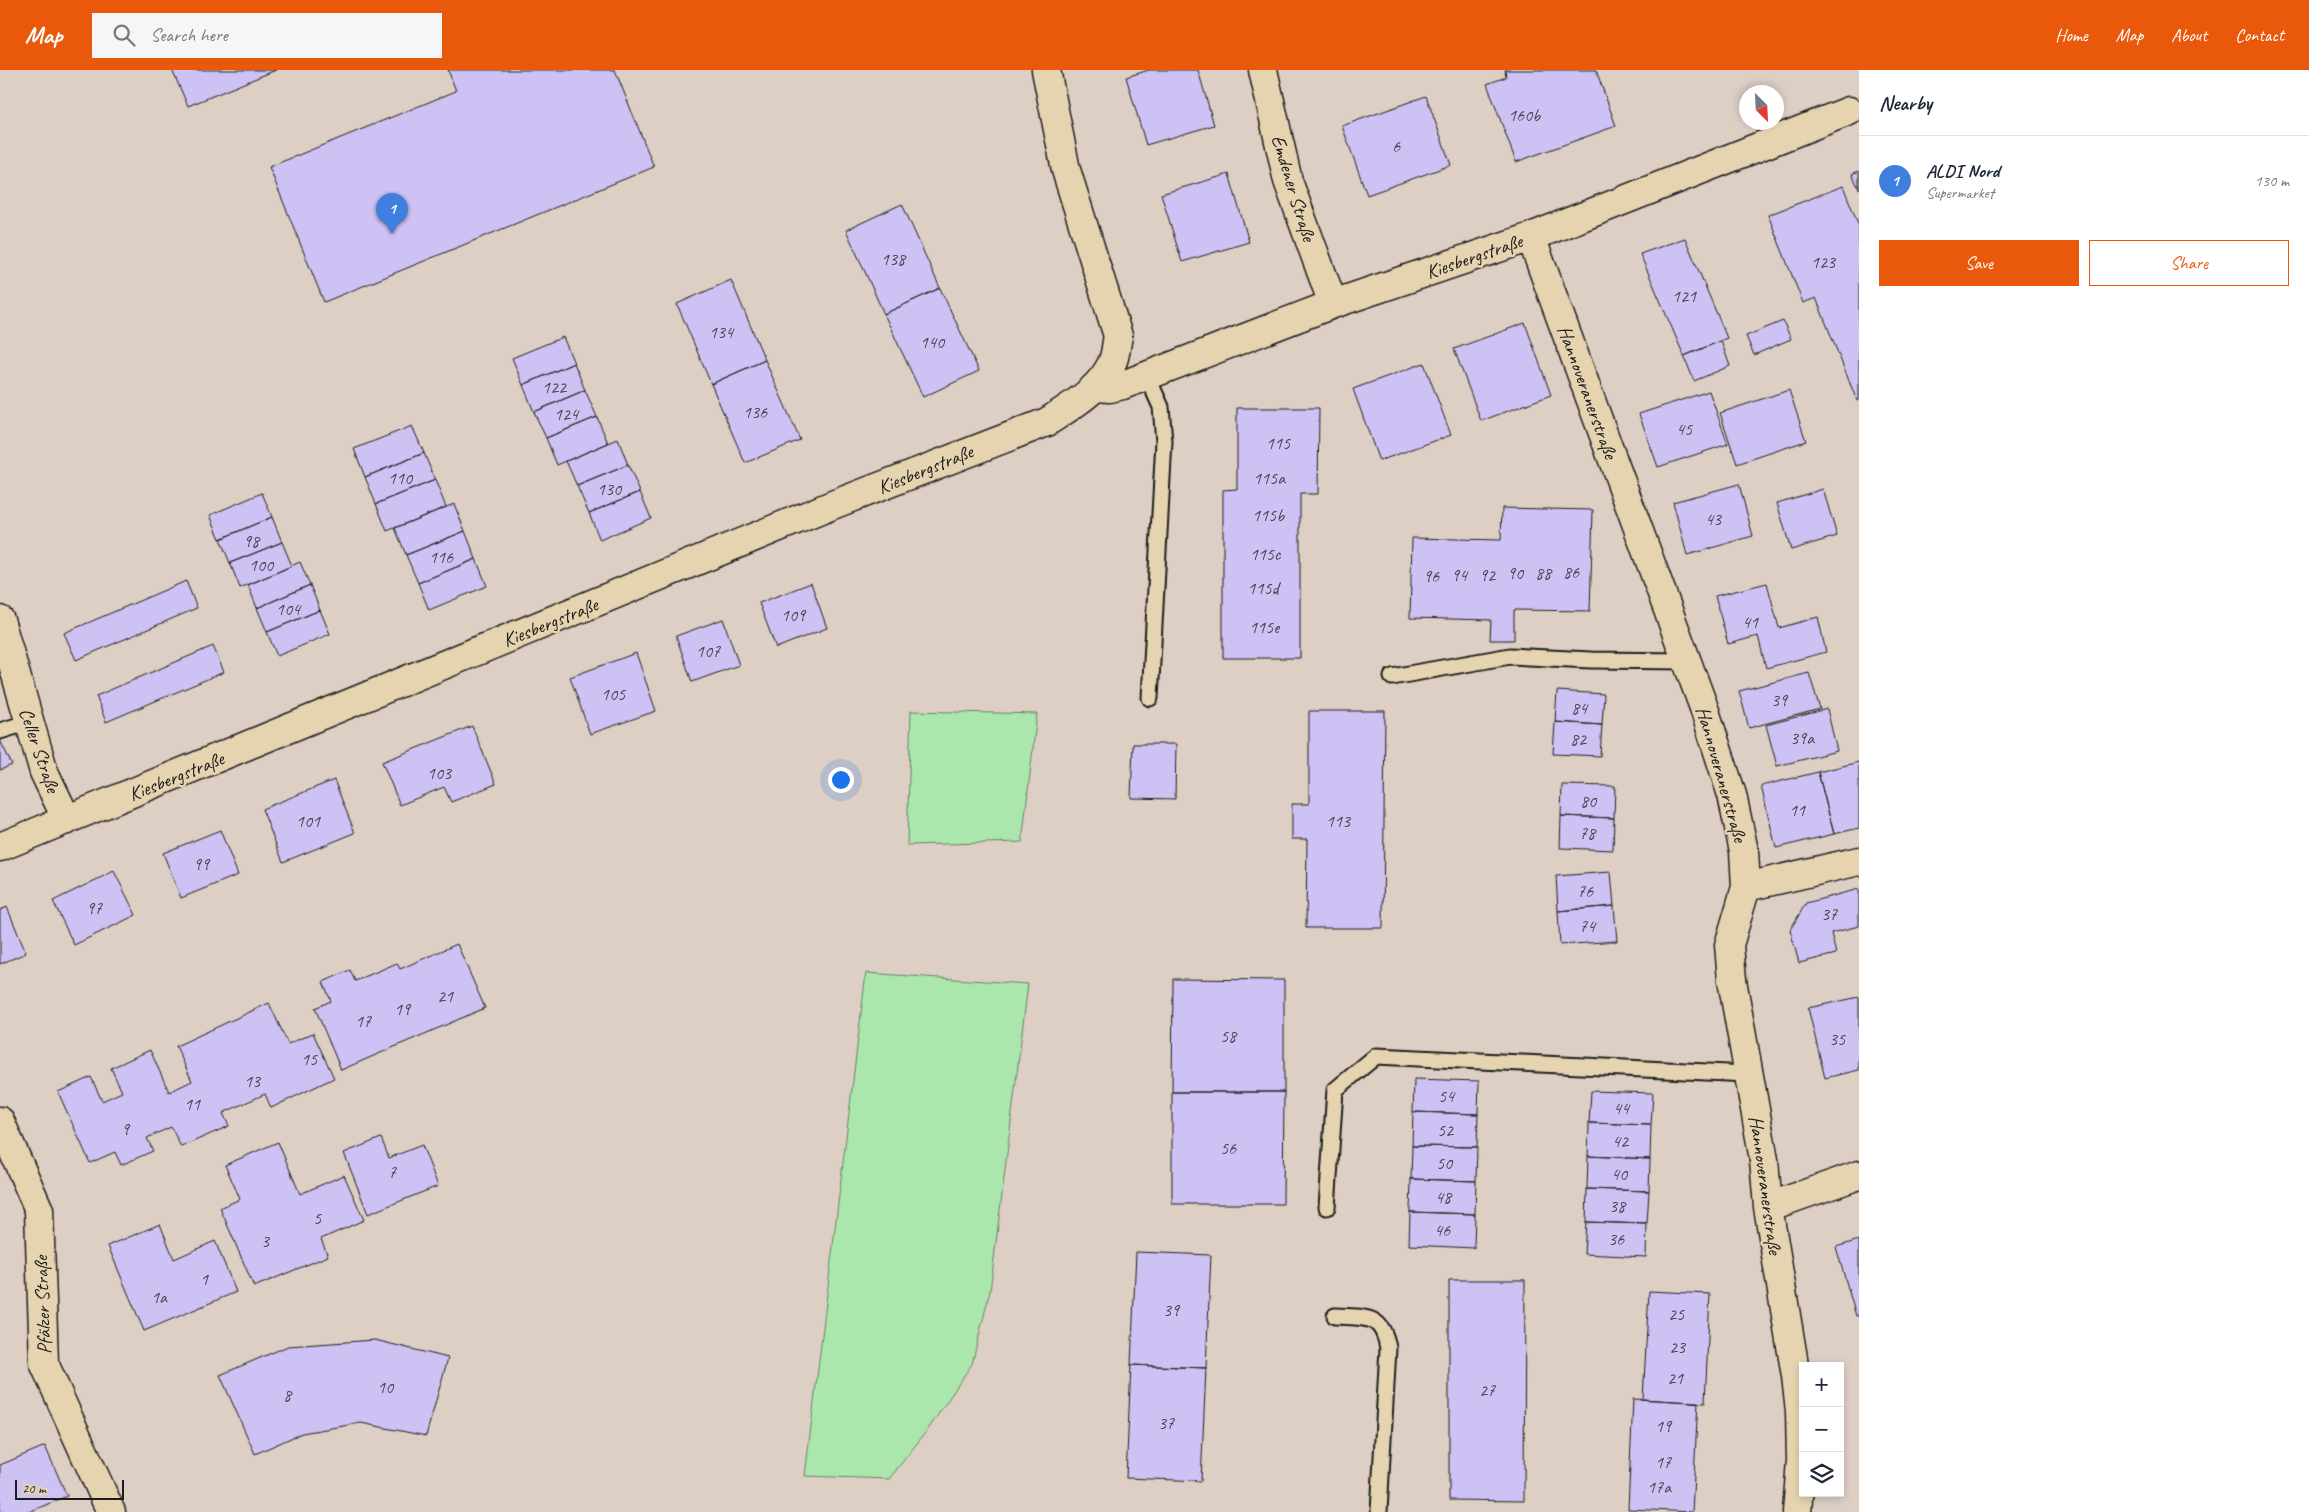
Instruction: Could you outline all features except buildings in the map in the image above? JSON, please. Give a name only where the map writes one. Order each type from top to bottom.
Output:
[{"type":"street","name":"Kiesbergstraße","points":[[0,847],[835,504],[1046,422],[1075,404],[1095,387],[1113,361],[1118,336],[1066,170],[1046,70]]},
{"type":"street","name":"Emdener Straße","points":[[1263,70],[1288,181],[1333,304]]},
{"type":"street","name":"Kiesbergstraße","points":[[1095,387],[1110,388],[1123,385],[1333,304],[1532,237],[1849,112]]},
{"type":"street","name":"Hannoveranerstraße","points":[[1532,237],[1687,661],[1732,796],[1744,851],[1746,887],[1729,945],[1732,980],[1764,1160],[1768,1207],[1800,1412],[1801,1460],[1797,1512]]},
{"type":"street","name":"Celler Straße","points":[[0,620],[44,772],[67,820]]},
{"type":"street","points":[[1746,887],[1859,861]]},
{"type":"street","name":"Pfälzer Straße","points":[[0,1121],[39,1210],[44,1362],[111,1512]]},
{"type":"street","points":[[1768,1207],[1859,1175]]},
{"type":"lane","points":[[1147,376],[1161,407],[1164,441],[1150,698]]},
{"type":"lane","points":[[1392,677],[1510,656],[1591,660],[1687,661]]},
{"type":"lane","points":[[0,730],[30,722]]},
{"type":"lane","points":[[1327,1207],[1335,1090],[1376,1056],[1748,1074]]},
{"type":"lane","points":[[1336,1316],[1370,1318],[1380,1325],[1386,1335],[1388,1348],[1379,1512]]},
{"type":"green space","points":[[911,711],[1037,714],[1022,842],[907,845]]},
{"type":"green space","points":[[866,973],[1028,984],[990,1291],[972,1364],[929,1428],[889,1479],[805,1476]]},
{"type":"place","name":"ALDI Nord","points":[[392,234]]}]
